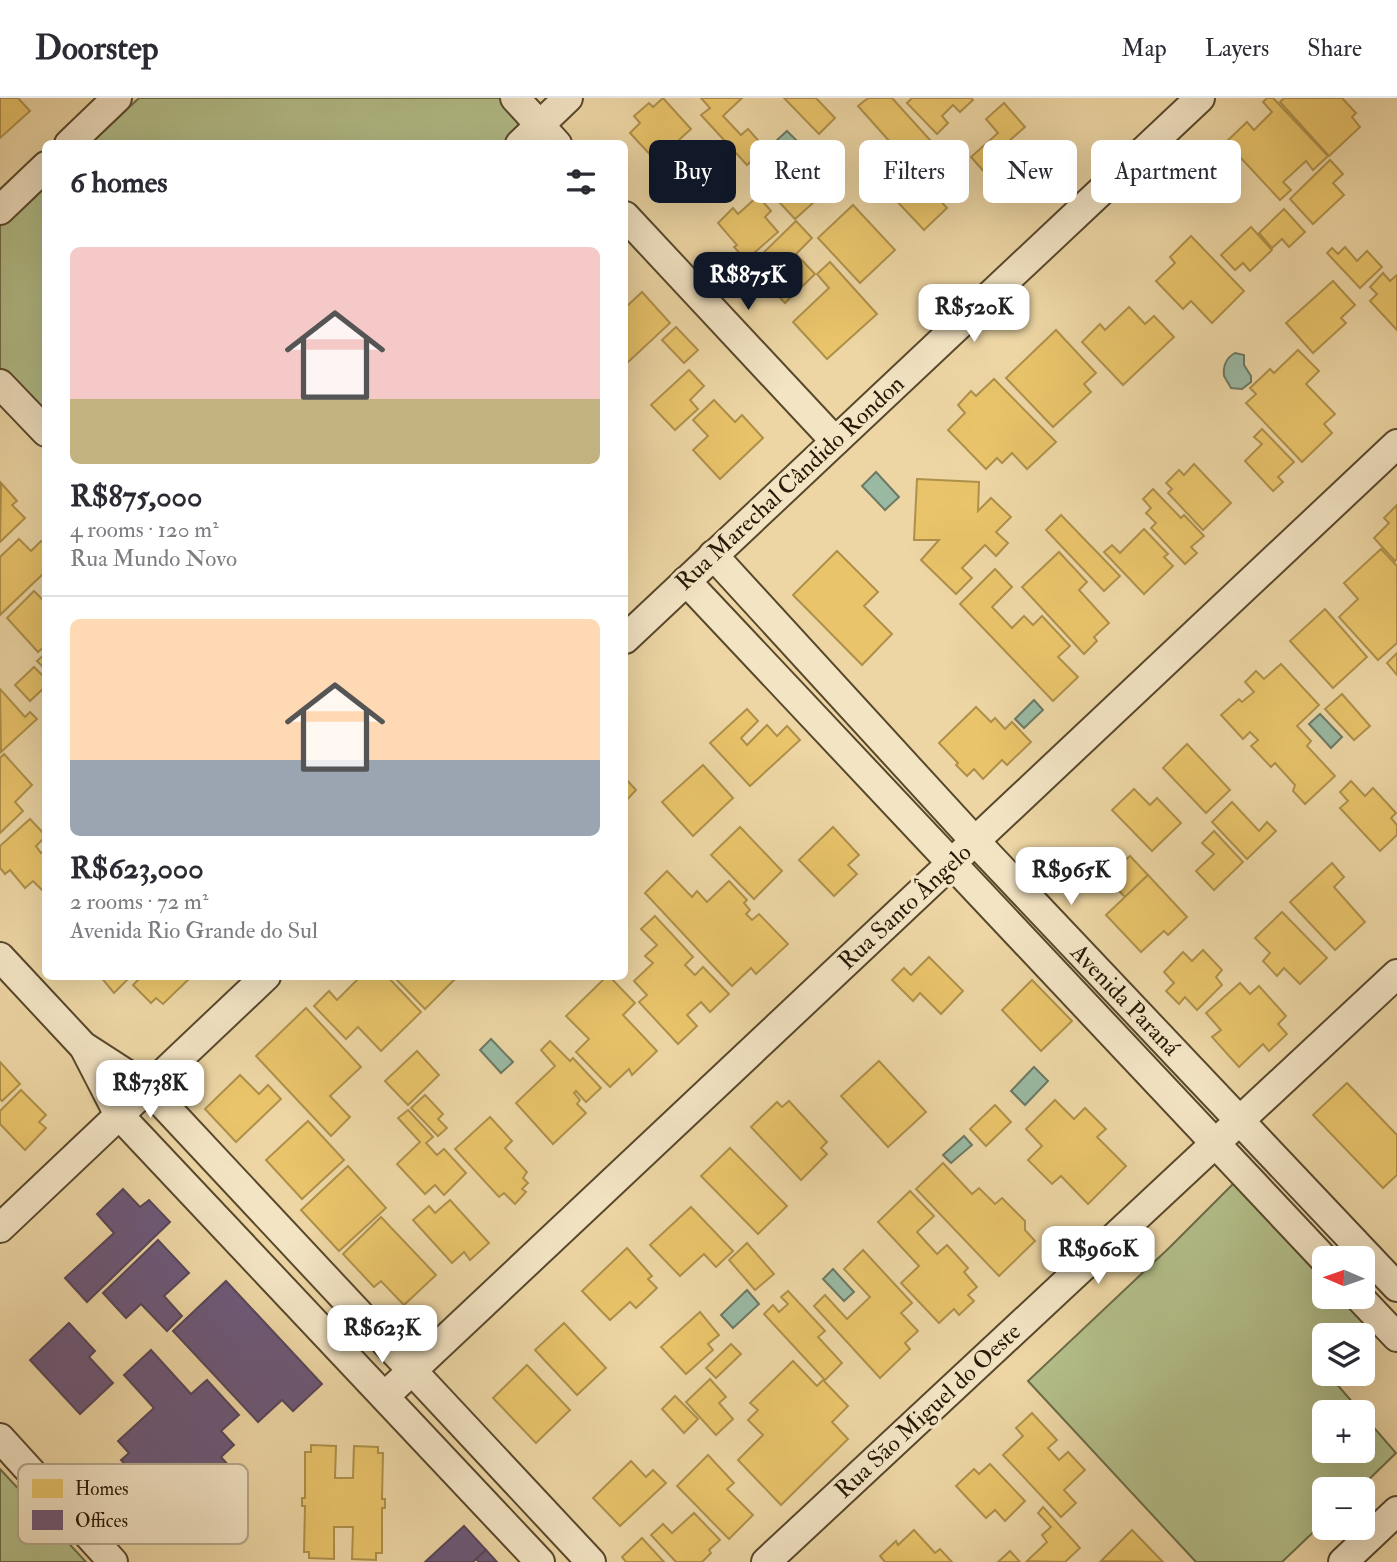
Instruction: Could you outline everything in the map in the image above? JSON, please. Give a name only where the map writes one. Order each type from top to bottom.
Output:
[{"type":"street","points":[[73,140],[117,98]]},
{"type":"street","points":[[515,98],[539,137],[568,98]]},
{"type":"street","name":"Rua Marechal Cândido Rondon","points":[[628,636],[1200,98]]},
{"type":"street","points":[[0,210],[42,170]]},
{"type":"street","points":[[628,219],[835,441]]},
{"type":"street","points":[[0,384],[42,428]]},
{"type":"street","name":"Rua Santo Ângelo","points":[[385,1396],[1397,443]]},
{"type":"street","name":"Avenida Paraná","points":[[713,555],[975,841],[1397,1287]]},
{"type":"street","name":"Avenida Paraná","points":[[686,581],[1312,1246]]},
{"type":"street","points":[[0,957],[83,1046],[148,1088],[591,1562]]},
{"type":"street","name":"Rua São Miguel do Oeste","points":[[766,1562],[1397,974]]},
{"type":"street","points":[[0,1228],[262,980]]},
{"type":"street","points":[[83,1046],[119,1115],[540,1562]]},
{"type":"street","points":[[1370,1309],[1397,1337]]},
{"type":"street","points":[[0,1438],[24,1464]]},
{"type":"street","points":[[1343,1562],[1397,1511]]},
{"type":"street","points":[[97,1544],[113,1562]]},
{"type":"green space","points":[[139,98],[506,98],[531,125],[515,140],[94,140]]},
{"type":"green space","points":[[42,187],[42,418],[0,372],[0,226]]},
{"type":"green space","points":[[1237,1180],[1312,1261],[1312,1309],[1356,1309],[1369,1323],[1312,1323],[1312,1386],[1338,1386],[1351,1400],[1312,1400],[1312,1463],[1375,1463],[1375,1429],[1396,1453],[1371,1477],[1312,1477],[1312,1533],[1282,1562],[1196,1562],[1028,1381]]},
{"type":"green space","points":[[0,1469],[18,1488],[18,1544],[69,1544],[86,1562],[0,1562]]},
{"type":"shaded area","points":[[787,131],[796,140],[777,140]]},
{"type":"shaded area","points":[[1235,353],[1244,355],[1244,365],[1251,376],[1251,382],[1242,389],[1231,388],[1224,376],[1226,363]]},
{"type":"shaded area","points":[[876,472],[899,497],[885,510],[862,486]]},
{"type":"shaded area","points":[[1034,700],[1043,710],[1024,728],[1015,719]]},
{"type":"shaded area","points":[[1320,714],[1342,737],[1331,748],[1309,724]]},
{"type":"shaded area","points":[[491,1039],[513,1062],[501,1073],[480,1050]]},
{"type":"shaded area","points":[[1034,1067],[1048,1081],[1025,1105],[1011,1091]]},
{"type":"shaded area","points":[[964,1136],[972,1145],[951,1163],[943,1155]]},
{"type":"shaded area","points":[[833,1269],[854,1292],[844,1301],[823,1279]]},
{"type":"shaded area","points":[[747,1290],[759,1304],[733,1328],[721,1315]]},
{"type":"building: Homes","points":[[0,98],[18,98],[30,111],[0,138]]},
{"type":"building: Homes","points":[[663,98],[691,129],[679,140],[649,140],[649,153],[630,133],[640,123],[634,116],[649,103],[653,107]]},
{"type":"building: Homes","points":[[701,98],[742,98],[723,116],[741,135],[748,129],[758,140],[750,140],[750,162],[747,165],[736,153],[736,140],[724,140],[701,115],[710,108]]},
{"type":"building: Homes","points":[[784,98],[816,98],[835,118],[819,134]]},
{"type":"building: Homes","points":[[868,98],[892,98],[930,140],[888,140],[858,106]]},
{"type":"building: Homes","points":[[912,98],[973,100],[960,112],[953,105],[942,116],[948,123],[937,134],[907,103]]},
{"type":"building: Homes","points":[[1267,98],[1273,98],[1328,156],[1313,170],[1306,161],[1283,182],[1291,190],[1280,200],[1241,158],[1241,140],[1228,140],[1247,122],[1254,130],[1272,112],[1263,102]]},
{"type":"building: Homes","points":[[1284,98],[1342,98],[1356,113],[1352,117],[1360,127],[1329,156],[1280,102]]},
{"type":"building: Homes","points":[[1004,103],[1025,127],[1010,140],[990,140],[998,133],[986,119]]},
{"type":"building: Homes","points":[[983,146],[983,170],[971,157]]},
{"type":"building: Homes","points":[[1330,160],[1343,174],[1333,183],[1344,195],[1313,224],[1290,199]]},
{"type":"building: Homes","points":[[750,203],[764,203],[771,211],[765,217],[778,232],[746,260],[718,223],[733,208],[738,214]]},
{"type":"building: Homes","points":[[780,203],[813,203],[795,219]]},
{"type":"building: Homes","points":[[899,203],[942,203],[947,208],[924,230]]},
{"type":"building: Homes","points":[[853,205],[895,250],[860,283],[818,238]]},
{"type":"building: Homes","points":[[1284,209],[1305,232],[1289,247],[1282,239],[1272,248],[1259,233]]},
{"type":"building: Homes","points":[[796,221],[812,238],[796,254],[815,274],[785,303],[764,281],[769,276],[760,267],[765,263],[759,257]]},
{"type":"building: Homes","points":[[1251,227],[1272,250],[1250,271],[1243,263],[1235,270],[1221,255]]},
{"type":"building: Homes","points":[[1191,236],[1244,291],[1212,323],[1191,301],[1183,309],[1156,281],[1175,263],[1170,257]]},
{"type":"building: Homes","points":[[1345,247],[1357,261],[1367,251],[1382,267],[1360,288],[1327,253],[1332,248],[1338,254]]},
{"type":"building: Homes","points":[[830,262],[877,314],[827,359],[793,322],[829,288],[817,274]]},
{"type":"building: Homes","points":[[1383,273],[1390,281],[1397,275],[1397,330],[1370,301],[1377,294],[1370,287]]},
{"type":"building: Homes","points":[[1333,281],[1355,305],[1341,318],[1346,323],[1313,353],[1286,323]]},
{"type":"building: Homes","points":[[642,292],[670,323],[628,362],[628,305]]},
{"type":"building: Homes","points":[[1129,307],[1145,324],[1154,316],[1174,337],[1123,385],[1082,342],[1100,324],[1105,330]]},
{"type":"building: Homes","points":[[676,327],[698,350],[684,363],[662,340]]},
{"type":"building: Homes","points":[[1056,330],[1096,373],[1084,384],[1091,392],[1053,427],[1006,378]]},
{"type":"building: Homes","points":[[1298,350],[1319,371],[1306,384],[1335,414],[1324,424],[1332,433],[1302,462],[1246,403],[1256,394],[1250,388],[1270,369],[1274,373]]},
{"type":"building: Homes","points":[[689,370],[704,386],[690,400],[698,409],[675,430],[651,405]]},
{"type":"building: Homes","points":[[994,379],[1056,442],[1027,469],[1012,453],[1002,463],[997,458],[986,469],[948,430],[965,413],[958,405],[971,391],[976,396]]},
{"type":"building: Homes","points":[[714,400],[735,422],[742,415],[763,438],[720,479],[693,450],[708,436],[693,420]]},
{"type":"building: Homes","points":[[1262,429],[1294,462],[1278,477],[1283,482],[1273,491],[1245,461],[1262,444],[1254,437]]},
{"type":"building: Homes","points":[[1194,464],[1231,503],[1203,530],[1168,493],[1172,489],[1166,483],[1179,470],[1184,475]]},
{"type":"building: Homes","points":[[917,479],[979,482],[978,511],[991,498],[1011,517],[996,532],[1008,543],[996,556],[985,545],[962,568],[972,578],[956,594],[921,560],[939,540],[914,540]]},
{"type":"building: Homes","points":[[1,483],[17,501],[12,505],[25,518],[0,542]]},
{"type":"building: Homes","points":[[1153,489],[1181,518],[1184,515],[1204,536],[1191,547],[1197,553],[1185,564],[1151,528],[1156,523],[1146,513],[1151,508],[1143,499]]},
{"type":"building: Homes","points":[[1397,505],[1395,561],[1374,538],[1389,523],[1384,518]]},
{"type":"building: Homes","points":[[1061,515],[1120,576],[1104,591],[1046,530]]},
{"type":"building: Homes","points":[[1144,529],[1168,554],[1164,557],[1173,566],[1144,594],[1104,552],[1112,545],[1120,553]]},
{"type":"building: Homes","points":[[19,539],[31,551],[42,542],[42,575],[0,615],[0,557]]},
{"type":"building: Homes","points":[[1381,549],[1397,566],[1397,643],[1378,660],[1339,617],[1358,599],[1344,583]]},
{"type":"building: Homes","points":[[837,551],[878,592],[864,606],[892,634],[862,665],[793,595]]},
{"type":"building: Homes","points":[[1059,552],[1087,582],[1079,590],[1109,623],[1094,637],[1097,641],[1084,654],[1022,587]]},
{"type":"building: Homes","points":[[995,569],[1012,587],[992,607],[1012,628],[1024,616],[1033,625],[1042,616],[1070,646],[1058,657],[1078,677],[1053,701],[960,604]]},
{"type":"building: Homes","points":[[34,591],[42,599],[42,648],[38,652],[7,618]]},
{"type":"building: Homes","points":[[1325,609],[1367,657],[1333,688],[1290,641]]},
{"type":"building: Homes","points":[[1397,653],[1397,675],[1387,663]]},
{"type":"building: Homes","points":[[1281,664],[1319,705],[1297,726],[1311,741],[1307,746],[1335,776],[1305,804],[1293,791],[1295,785],[1275,763],[1271,767],[1251,746],[1258,740],[1250,732],[1243,739],[1221,715],[1239,699],[1242,702],[1254,692],[1245,682],[1256,671],[1264,679]]},
{"type":"building: Homes","points":[[34,667],[42,675],[42,690],[30,701],[15,685]]},
{"type":"building: Homes","points":[[0,689],[25,717],[30,712],[37,719],[1,752]]},
{"type":"building: Homes","points":[[1342,694],[1370,726],[1354,740],[1325,709]]},
{"type":"building: Homes","points":[[976,707],[991,722],[995,718],[1005,729],[1012,722],[1031,742],[1007,765],[1002,760],[983,779],[974,769],[967,776],[939,743]]},
{"type":"building: Homes","points":[[747,709],[758,721],[741,738],[747,745],[767,725],[777,736],[787,726],[800,740],[750,786],[710,743]]},
{"type":"building: Homes","points":[[1187,744],[1230,790],[1206,813],[1163,768]]},
{"type":"building: Homes","points":[[4,754],[32,785],[15,802],[23,811],[0,833],[0,758]]},
{"type":"building: Homes","points":[[703,765],[733,798],[693,836],[662,802]]},
{"type":"building: Homes","points":[[628,781],[636,790],[628,799]]},
{"type":"building: Homes","points":[[1351,781],[1365,796],[1373,788],[1396,813],[1391,818],[1397,825],[1397,835],[1380,851],[1340,808],[1348,801],[1340,792]]},
{"type":"building: Homes","points":[[1134,789],[1150,805],[1157,798],[1181,823],[1152,851],[1112,810]]},
{"type":"building: Homes","points":[[1232,802],[1259,831],[1267,822],[1276,831],[1247,859],[1212,822]]},
{"type":"building: Homes","points":[[30,819],[42,832],[42,840],[36,846],[42,852],[42,890],[33,881],[25,888],[10,870],[5,874],[0,868],[0,846]]},
{"type":"building: Homes","points":[[740,827],[782,871],[754,899],[711,855]]},
{"type":"building: Homes","points":[[833,827],[859,855],[848,865],[857,874],[834,896],[799,860]]},
{"type":"building: Homes","points":[[1214,831],[1243,862],[1214,890],[1196,871],[1214,854],[1202,843]]},
{"type":"building: Homes","points":[[1130,856],[1148,875],[1125,897],[1106,877]]},
{"type":"building: Homes","points":[[1332,863],[1344,877],[1334,887],[1365,922],[1335,950],[1290,902]]},
{"type":"building: Homes","points":[[667,871],[692,897],[697,891],[707,902],[729,881],[747,900],[744,903],[750,910],[746,914],[752,920],[759,914],[788,944],[756,974],[751,968],[732,986],[645,893]]},
{"type":"building: Homes","points":[[1148,875],[1187,917],[1168,935],[1164,931],[1141,952],[1106,915]]},
{"type":"building: Homes","points":[[1282,912],[1327,958],[1300,984],[1284,968],[1277,976],[1263,961],[1270,953],[1255,938]]},
{"type":"building: Homes","points":[[655,916],[693,957],[685,965],[695,975],[703,967],[729,994],[710,1012],[701,1002],[687,1015],[697,1026],[678,1044],[639,1002],[647,995],[634,981],[653,963],[645,956],[657,945],[641,929]]},
{"type":"building: Homes","points":[[1203,950],[1222,970],[1216,977],[1222,985],[1197,1010],[1185,997],[1179,1004],[1166,991],[1174,983],[1164,972],[1183,952],[1192,961]]},
{"type":"building: Homes","points":[[929,957],[963,991],[941,1014],[920,993],[913,1001],[892,980],[904,968],[911,975]]},
{"type":"building: Homes","points":[[103,980],[127,980],[114,993]]},
{"type":"building: Homes","points":[[138,980],[188,980],[163,1004],[156,998],[151,1003],[133,985]]},
{"type":"building: Homes","points":[[357,980],[391,980],[421,1012],[381,1051],[358,1027],[346,1039],[314,1006],[329,991],[337,1000]]},
{"type":"building: Homes","points":[[397,980],[454,980],[425,1009]]},
{"type":"building: Homes","points":[[603,980],[613,980],[635,1003],[623,1015],[657,1051],[632,1075],[629,1069],[610,1087],[576,1052],[589,1039],[566,1016]]},
{"type":"building: Homes","points":[[1032,980],[1072,1021],[1041,1051],[1002,1010]]},
{"type":"building: Homes","points":[[1240,983],[1250,994],[1259,986],[1286,1016],[1278,1024],[1287,1034],[1269,1051],[1263,1044],[1239,1067],[1212,1037],[1221,1030],[1206,1013]]},
{"type":"building: Homes","points":[[306,1008],[361,1067],[330,1096],[350,1117],[331,1136],[256,1056]]},
{"type":"building: Homes","points":[[550,1041],[570,1061],[573,1058],[601,1088],[586,1102],[576,1091],[574,1093],[580,1100],[577,1104],[586,1113],[553,1144],[516,1103],[555,1066],[541,1050]]},
{"type":"building: Homes","points":[[417,1051],[439,1075],[408,1105],[385,1081]]},
{"type":"building: Homes","points":[[879,1061],[926,1112],[888,1147],[841,1096]]},
{"type":"building: Homes","points":[[0,1062],[20,1084],[2,1101],[0,1099]]},
{"type":"building: Homes","points":[[240,1075],[259,1094],[268,1085],[281,1099],[236,1142],[205,1109]]},
{"type":"building: Homes","points":[[1347,1083],[1397,1135],[1397,1175],[1383,1188],[1313,1115]]},
{"type":"building: Homes","points":[[21,1090],[46,1115],[39,1122],[46,1128],[25,1150],[0,1124],[0,1111]]},
{"type":"building: Homes","points":[[425,1095],[443,1114],[438,1119],[447,1128],[438,1136],[411,1108]]},
{"type":"building: Homes","points":[[1055,1100],[1074,1119],[1085,1108],[1106,1129],[1097,1137],[1126,1166],[1088,1204],[1061,1176],[1052,1184],[1028,1160],[1042,1146],[1026,1129]]},
{"type":"building: Homes","points":[[789,1101],[827,1142],[821,1148],[827,1154],[801,1180],[751,1127],[777,1102],[782,1107]]},
{"type":"building: Homes","points":[[995,1105],[1011,1122],[986,1146],[970,1129]]},
{"type":"building: Homes","points":[[408,1110],[433,1137],[426,1143],[437,1155],[444,1149],[466,1173],[444,1195],[435,1185],[425,1194],[397,1164],[420,1142],[398,1118]]},
{"type":"building: Homes","points":[[490,1117],[512,1141],[505,1148],[527,1172],[523,1178],[528,1183],[522,1189],[526,1192],[515,1204],[504,1193],[499,1197],[455,1149]]},
{"type":"building: Homes","points":[[308,1121],[344,1160],[302,1199],[266,1160]]},
{"type":"building: Homes","points":[[730,1148],[787,1206],[758,1234],[701,1176]]},
{"type":"building: Homes","points":[[943,1163],[972,1194],[979,1188],[995,1204],[1002,1198],[1025,1221],[1025,1230],[1035,1241],[999,1276],[916,1189]]},
{"type":"building: Homes","points":[[348,1166],[386,1208],[339,1251],[301,1210]]},
{"type":"building: Homes","points":[[910,1191],[934,1216],[917,1232],[937,1254],[947,1245],[968,1268],[964,1272],[977,1287],[968,1295],[974,1301],[959,1315],[954,1309],[939,1323],[901,1283],[919,1266],[878,1222]]},
{"type":"building: Homes","points":[[450,1200],[489,1243],[470,1260],[464,1252],[452,1263],[413,1220],[429,1206],[435,1213]]},
{"type":"building: Homes","points":[[691,1207],[733,1251],[716,1267],[704,1254],[680,1276],[650,1245]]},
{"type":"building: Homes","points":[[381,1217],[436,1275],[404,1305],[381,1281],[374,1287],[343,1254]]},
{"type":"building: Homes","points":[[747,1243],[774,1274],[755,1290],[729,1260]]},
{"type":"building: Homes","points":[[627,1248],[652,1276],[648,1279],[657,1288],[636,1308],[630,1302],[610,1320],[582,1291]]},
{"type":"building: Homes","points":[[863,1250],[912,1303],[901,1313],[918,1331],[905,1343],[910,1349],[880,1378],[814,1306],[825,1295],[847,1319],[870,1297],[844,1269]]},
{"type":"building: Homes","points":[[788,1291],[825,1331],[818,1337],[842,1363],[825,1380],[764,1314],[773,1305],[779,1312],[788,1304],[781,1297]]},
{"type":"building: Homes","points":[[700,1312],[719,1335],[708,1344],[713,1350],[686,1374],[661,1347]]},
{"type":"building: Homes","points":[[564,1323],[606,1368],[577,1395],[535,1350]]},
{"type":"building: Homes","points":[[731,1344],[741,1354],[716,1378],[706,1368]]},
{"type":"building: Homes","points":[[793,1361],[817,1386],[823,1380],[848,1406],[832,1422],[848,1439],[781,1505],[738,1460],[763,1435],[748,1420],[758,1410],[750,1403]]},
{"type":"building: Homes","points":[[527,1365],[570,1410],[536,1443],[493,1398]]},
{"type":"building: Homes","points":[[710,1379],[726,1397],[719,1403],[733,1419],[716,1435],[686,1402]]},
{"type":"building: Homes","points":[[675,1396],[698,1419],[684,1433],[662,1409]]},
{"type":"building: Homes","points":[[1032,1413],[1057,1440],[1048,1448],[1059,1460],[1068,1452],[1085,1470],[1064,1490],[1076,1503],[1061,1517],[1003,1455],[1023,1436],[1016,1428]]},
{"type":"building: Homes","points":[[311,1445],[336,1446],[335,1478],[353,1478],[354,1446],[378,1447],[378,1453],[383,1453],[382,1499],[385,1499],[385,1508],[382,1508],[382,1553],[376,1553],[376,1560],[352,1559],[353,1527],[334,1527],[334,1559],[309,1558],[309,1552],[304,1552],[305,1506],[302,1506],[302,1498],[305,1498],[305,1452],[311,1452]]},
{"type":"building: Homes","points":[[708,1455],[734,1483],[727,1489],[753,1515],[729,1539],[677,1486]]},
{"type":"building: Homes","points":[[631,1461],[646,1477],[653,1470],[666,1483],[620,1526],[593,1498]]},
{"type":"building: Homes","points":[[990,1464],[1025,1501],[1005,1521],[995,1510],[986,1518],[956,1486],[974,1469],[979,1474]]},
{"type":"building: Homes","points":[[1043,1507],[1080,1548],[1065,1562],[1027,1561],[1047,1542],[1042,1535],[1051,1527],[1038,1513]]},
{"type":"building: Homes","points":[[694,1513],[720,1540],[709,1550],[711,1553],[702,1562],[676,1562],[651,1535],[663,1524],[672,1533]]},
{"type":"building: Homes","points":[[914,1530],[935,1553],[940,1549],[952,1562],[885,1562],[880,1556],[896,1541],[898,1545]]},
{"type":"building: Homes","points":[[1132,1530],[1163,1562],[1101,1561]]},
{"type":"building: Homes","points":[[642,1538],[664,1562],[626,1562],[622,1557]]},
{"type":"building: Homes","points":[[1010,1551],[1020,1562],[998,1562]]},
{"type":"building: Offices","points":[[123,1189],[140,1207],[149,1200],[170,1222],[87,1302],[65,1278],[114,1233],[97,1214]]},
{"type":"building: Offices","points":[[158,1240],[189,1273],[164,1296],[182,1316],[167,1331],[141,1304],[126,1318],[103,1293]]},
{"type":"building: Offices","points":[[226,1281],[322,1384],[293,1411],[282,1400],[258,1422],[173,1331]]},
{"type":"building: Offices","points":[[69,1323],[95,1351],[89,1357],[113,1383],[80,1414],[30,1360]]},
{"type":"building: Offices","points":[[151,1350],[191,1394],[207,1380],[239,1415],[221,1431],[234,1445],[221,1457],[227,1464],[125,1464],[121,1460],[129,1453],[118,1441],[154,1408],[124,1375]]},
{"type":"building: Offices","points":[[464,1526],[486,1550],[473,1562],[425,1562]]},
{"type":"building: Offices","points":[[486,1550],[497,1562],[479,1562],[476,1559]]}]
